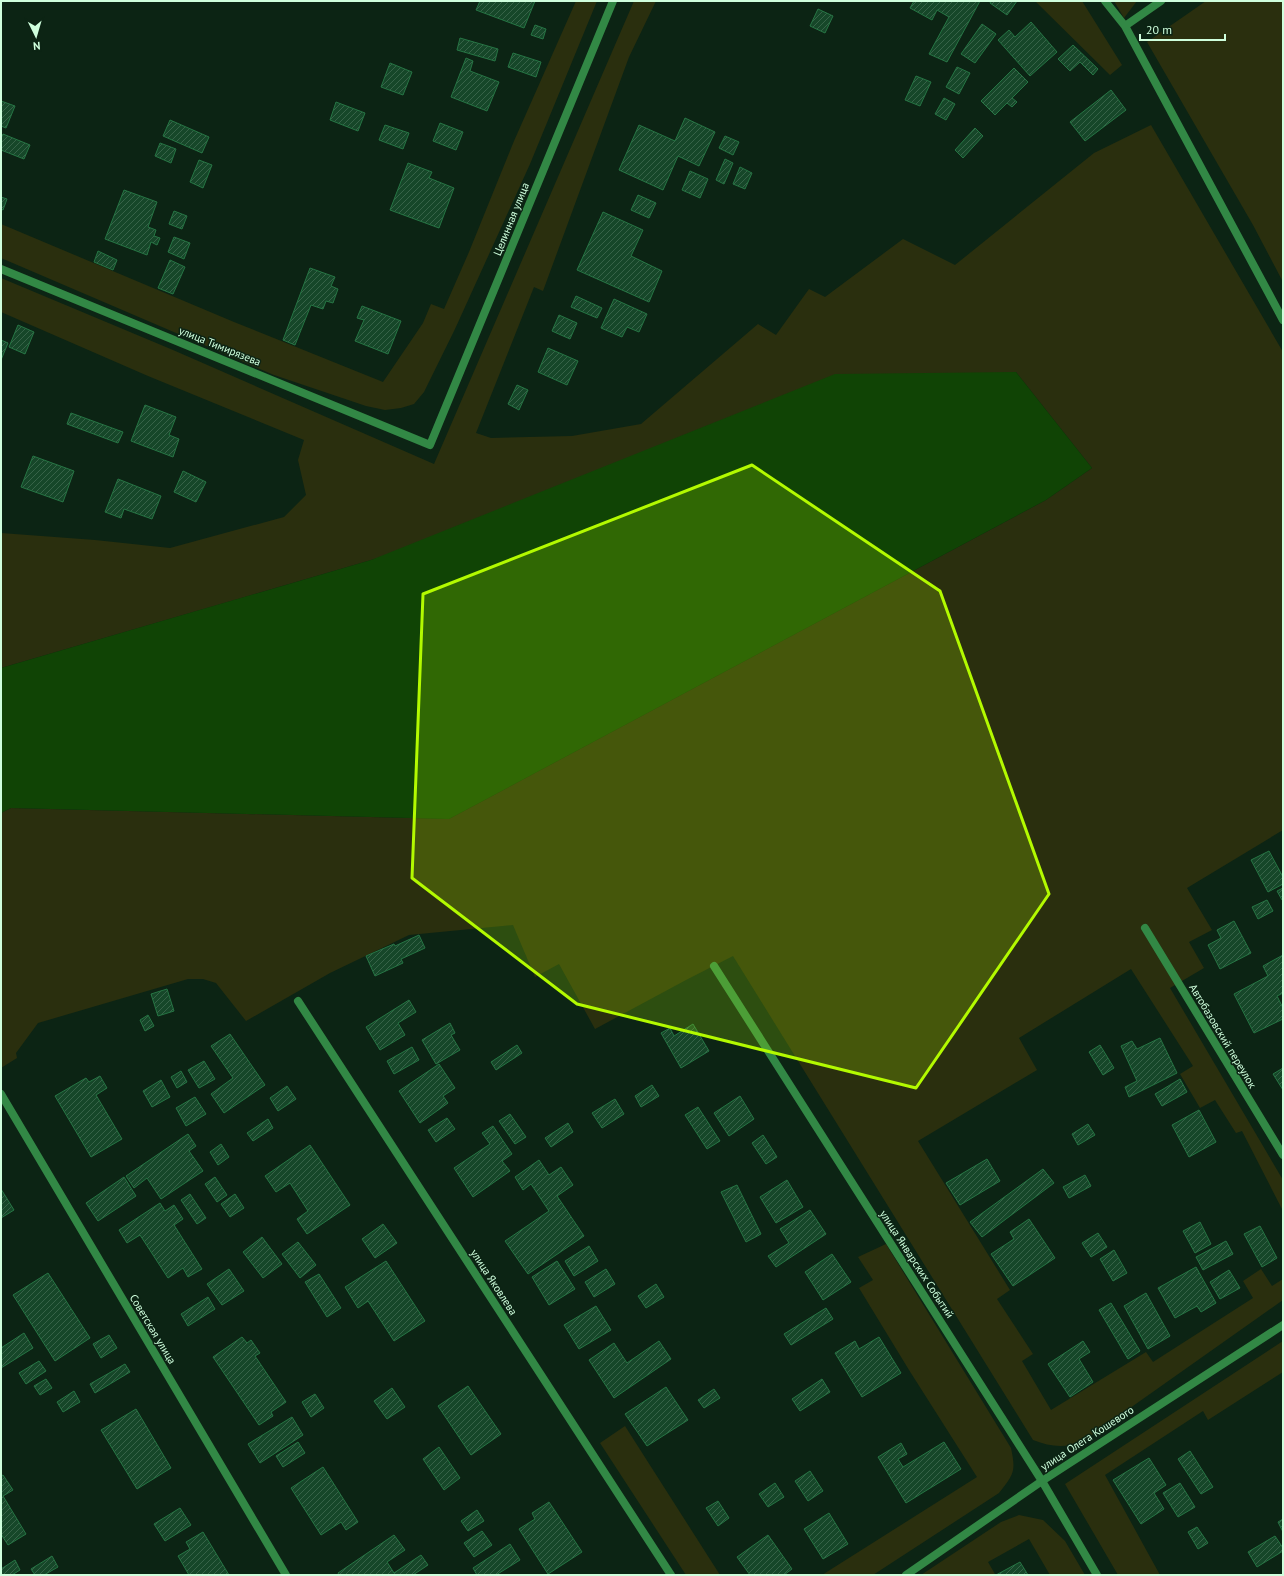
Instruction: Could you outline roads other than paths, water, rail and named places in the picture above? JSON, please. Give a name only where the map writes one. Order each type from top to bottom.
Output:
[{"type":"street","name":"Целинная улица","points":[[430,445],[613,1]]},
{"type":"street","points":[[1105,1],[1125,26],[1283,320]]},
{"type":"street","points":[[1125,26],[1160,1]]},
{"type":"street","name":"улица Тимирязева","points":[[1,269],[430,445]]},
{"type":"street","name":"Автобазовский переулок","points":[[1144,928],[1283,1155]]},
{"type":"street","name":"улица Январских Событий","points":[[714,966],[1042,1480],[1097,1575]]},
{"type":"street","name":"улица Яковлева","points":[[298,1001],[671,1575]]},
{"type":"street","name":"Советская улица","points":[[1,1094],[286,1575]]},
{"type":"street","name":"улица Олега Кошевого","points":[[906,1575],[1042,1480],[1283,1325]]}]
